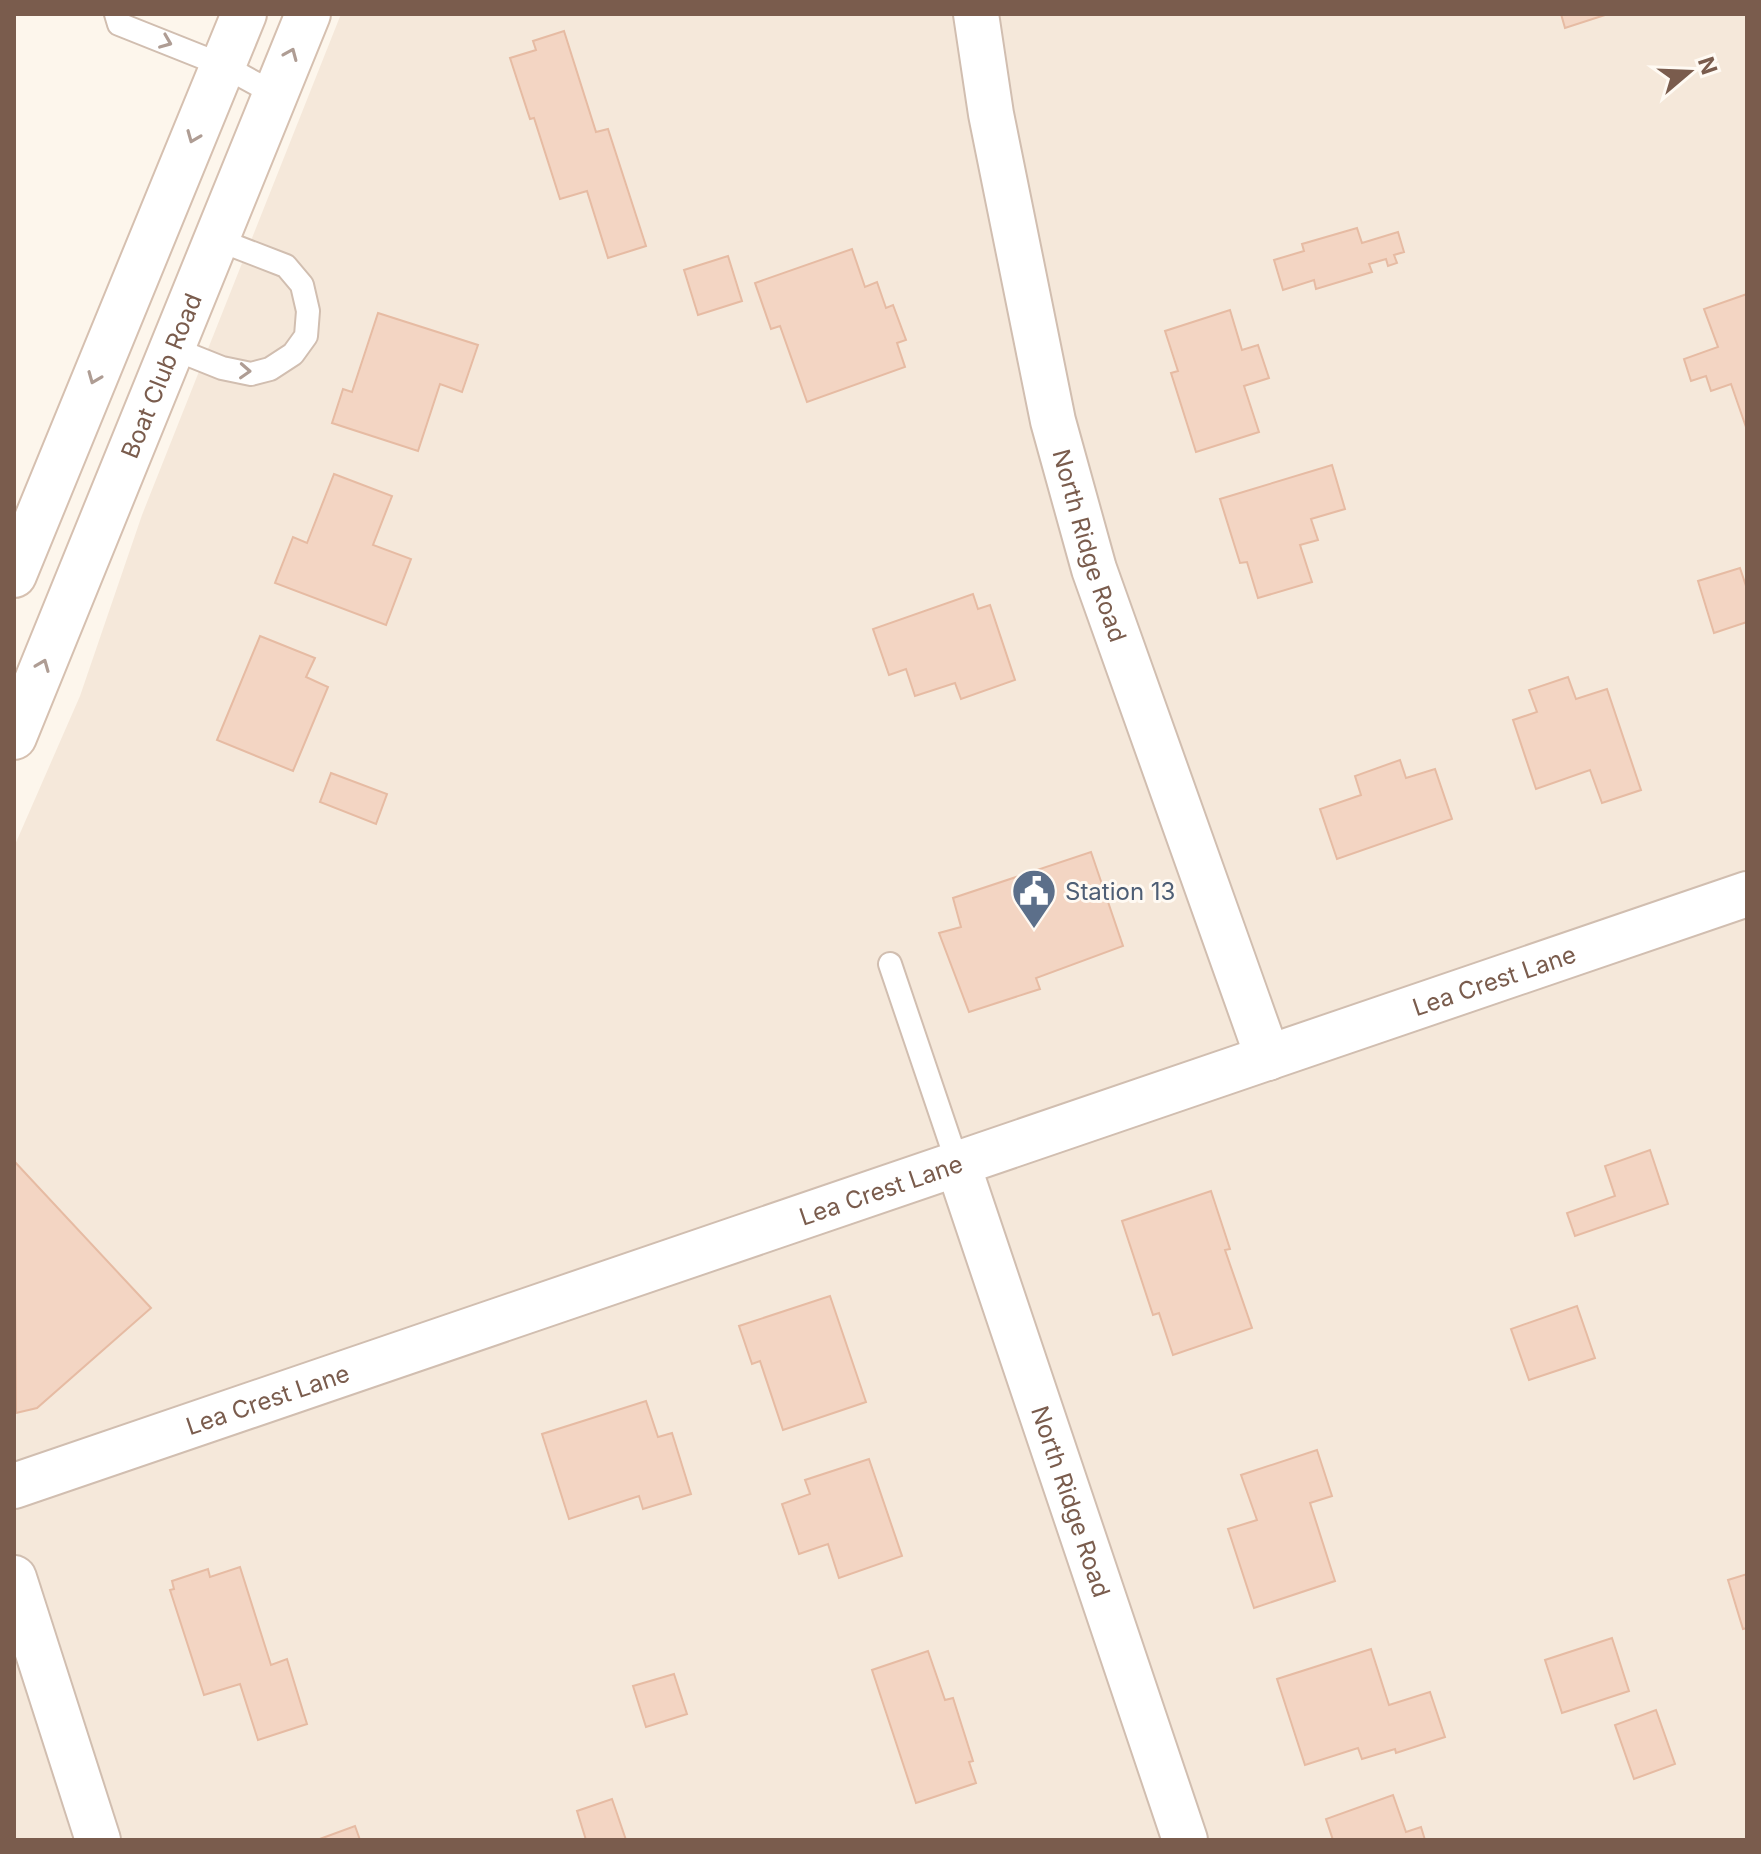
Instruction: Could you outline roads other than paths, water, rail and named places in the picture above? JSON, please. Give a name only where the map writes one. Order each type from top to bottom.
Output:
[{"type":"street","points":[[14,575],[244,14]]},
{"type":"street","name":"Boat Club Road","points":[[14,737],[308,14]]},
{"type":"street","name":"North Ridge Road","points":[[976,14],[991,114],[1053,421],[1094,569],[1268,1058]]},
{"type":"street","name":"Lea Crest Lane","points":[[14,1486],[1747,894]]},
{"type":"street","name":"North Ridge Road","points":[[957,1162],[1185,1840]]},
{"type":"street","points":[[14,1578],[98,1840]]},
{"type":"lane","points":[[116,14],[119,24],[222,65],[275,94]]},
{"type":"lane","points":[[172,348],[222,368],[251,374],[270,369],[293,354],[306,336],[308,311],[302,285],[286,266],[216,239]]},
{"type":"lane","points":[[890,964],[957,1162]]},
{"type":"place","name":"Station 13","points":[[1034,930]]}]
